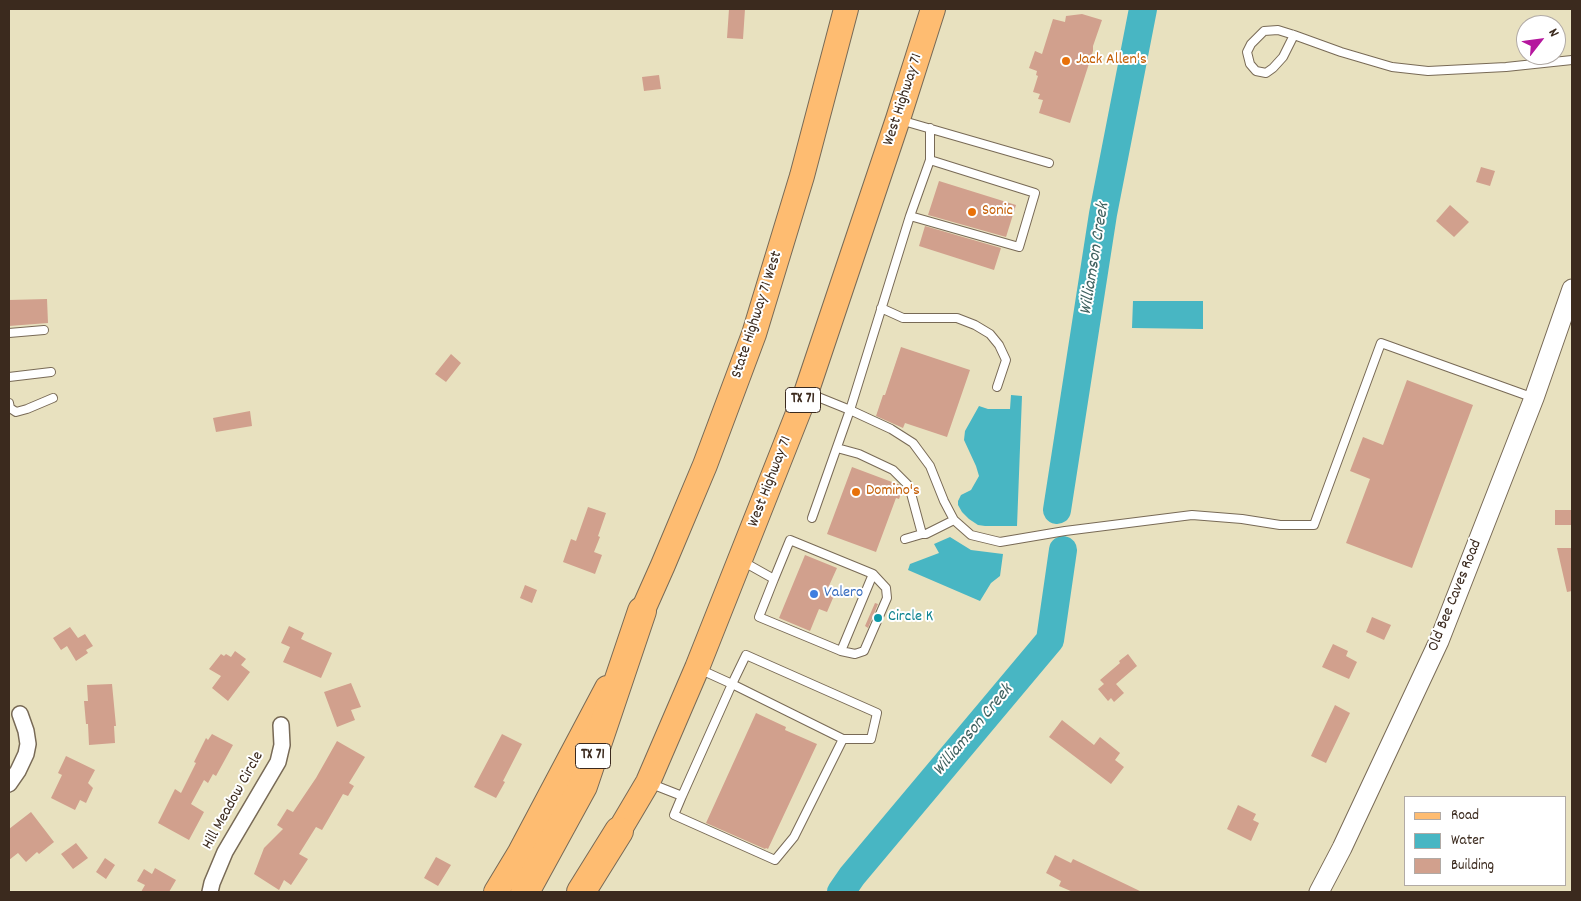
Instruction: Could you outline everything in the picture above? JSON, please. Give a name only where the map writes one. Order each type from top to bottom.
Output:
[{"type":"highway","name":"TX 71","points":[[525,892],[583,786],[642,611]]},
{"type":"highway","name":"TX 71","points":[[581,892],[619,831]]},
{"type":"main road","name":"State Highway 71 West","points":[[496,892],[519,854],[610,682],[704,465],[754,334],[802,176],[846,9]]},
{"type":"main road","name":"West Highway 71","points":[[619,831],[648,782],[697,668],[806,392],[933,9]]},
{"type":"main road","name":"TX 71","points":[[588,892],[619,831]]},
{"type":"street","name":"Old Bee Caves Road","points":[[1319,892],[1342,848],[1439,641],[1534,398],[1572,290]]},
{"type":"street","points":[[9,784],[18,771],[26,754],[28,744],[20,714]]},
{"type":"street","name":"Hill Meadow Circle","points":[[210,892],[225,852],[278,762],[282,745],[282,725]]},
{"type":"lane","points":[[1294,35],[1283,57],[1266,73],[1256,71],[1250,64],[1247,52],[1251,44],[1264,31],[1278,30],[1294,35],[1342,52],[1392,67],[1428,71],[1572,60]]},
{"type":"lane","points":[[898,119],[1049,163]]},
{"type":"lane","points":[[812,518],[850,410],[910,216],[930,160],[930,128]]},
{"type":"lane","points":[[910,216],[1019,247],[1035,193],[930,160]]},
{"type":"lane","points":[[881,308],[903,318],[957,318],[975,325],[990,334],[999,345],[1006,360],[997,387]]},
{"type":"lane","points":[[9,333],[44,330]]},
{"type":"lane","points":[[806,392],[891,429],[913,443],[930,466],[954,520],[971,535],[1000,542],[1192,515],[1242,519],[1280,525],[1314,525],[1381,343],[1534,398]]},
{"type":"lane","points":[[9,377],[51,372]]},
{"type":"lane","points":[[9,403],[10,408],[16,412],[53,398]]},
{"type":"lane","points":[[836,448],[859,454],[893,470],[909,486],[922,534]]},
{"type":"lane","points":[[905,539],[926,534],[954,520]]},
{"type":"lane","points":[[790,540],[873,574],[886,588],[887,598],[864,651],[855,654],[841,651],[759,617],[774,579],[790,540]]},
{"type":"lane","points":[[740,560],[774,579]]},
{"type":"lane","points":[[841,651],[873,574]]},
{"type":"lane","points":[[697,668],[732,684],[843,739],[871,739],[877,714],[746,655],[732,684],[674,815],[775,860],[794,837],[843,739]]},
{"type":"lane","points":[[648,782],[682,796]]},
{"type":"water","points":[[1133,301],[1203,301],[1203,329],[1132,328]]},
{"type":"water","points":[[1011,395],[1022,396],[1017,526],[978,525],[962,512],[958,505],[961,495],[971,490],[979,476],[964,440],[965,431],[979,406],[988,409],[1010,409]]},
{"type":"water","points":[[950,537],[971,550],[1003,554],[1000,576],[991,583],[980,601],[908,570],[910,564],[939,553],[934,544]]},
{"type":"building","points":[[729,9],[745,9],[743,39],[727,38]]},
{"type":"building","points":[[1082,14],[1102,20],[1070,123],[1039,113],[1043,100],[1038,99],[1040,94],[1033,92],[1038,76],[1036,75],[1037,71],[1029,68],[1035,51],[1042,54],[1053,19],[1065,22],[1066,16]]},
{"type":"building","points":[[659,75],[661,89],[644,91],[642,77]]},
{"type":"building","points":[[1481,167],[1495,171],[1490,186],[1476,182]]},
{"type":"building","name":"Sonic","points":[[939,181],[1016,205],[1006,237],[928,215]]},
{"type":"building","points":[[1450,205],[1469,222],[1454,237],[1436,221]]},
{"type":"building","points":[[925,226],[1001,248],[994,270],[919,246]]},
{"type":"building","points":[[47,299],[48,323],[9,326],[9,300]]},
{"type":"building","points":[[901,347],[970,370],[947,437],[905,423],[903,428],[876,416]]},
{"type":"building","points":[[451,354],[461,363],[446,382],[435,374]]},
{"type":"building","points":[[1407,380],[1473,405],[1412,568],[1346,543],[1370,479],[1350,471],[1363,437],[1383,445]]},
{"type":"building","points":[[250,411],[252,426],[216,432],[213,418]]},
{"type":"building","points":[[852,467],[900,485],[903,488],[899,499],[896,498],[876,552],[827,534]]},
{"type":"building","points":[[588,507],[606,513],[594,552],[602,555],[595,574],[563,562],[571,539],[576,541]]},
{"type":"building","points":[[1555,510],[1572,510],[1572,525],[1555,525]]},
{"type":"building","points":[[1557,548],[1572,548],[1572,591],[1567,592]]},
{"type":"building","name":"Valero","points":[[805,555],[837,568],[828,588],[836,591],[827,612],[819,609],[810,631],[779,618]]},
{"type":"building","points":[[525,585],[537,590],[532,603],[520,598]]},
{"type":"building","points":[[875,603],[878,604],[868,628],[865,626]]},
{"type":"building","points":[[1372,617],[1391,625],[1384,640],[1366,632]]},
{"type":"building","points":[[289,626],[304,633],[301,639],[332,653],[321,678],[283,662],[290,647],[281,643]]},
{"type":"building","points":[[70,627],[78,638],[85,634],[93,646],[86,650],[88,653],[76,661],[67,646],[61,650],[53,638]]},
{"type":"building","points":[[1333,644],[1348,651],[1346,656],[1357,662],[1349,679],[1322,667]]},
{"type":"building","points":[[235,651],[246,659],[241,665],[250,672],[228,701],[212,688],[221,676],[209,669],[221,654],[231,657]]},
{"type":"building","points":[[1128,654],[1137,666],[1116,684],[1124,693],[1114,702],[1111,698],[1108,701],[1098,689],[1104,684],[1100,680]]},
{"type":"building","points":[[351,683],[361,707],[351,710],[355,720],[337,727],[324,692]]},
{"type":"building","points":[[112,684],[116,726],[114,726],[115,743],[89,745],[84,701],[88,701],[87,685]]},
{"type":"building","points":[[1335,705],[1350,713],[1326,763],[1311,756]]},
{"type":"building","points":[[756,713],[786,727],[785,730],[817,744],[768,849],[706,823]]},
{"type":"building","points":[[1062,720],[1094,745],[1100,737],[1120,753],[1115,760],[1124,767],[1111,784],[1049,737]]},
{"type":"building","points":[[212,734],[233,745],[216,776],[213,774],[208,783],[204,780],[191,804],[204,812],[189,840],[158,823],[175,789],[181,793],[206,738],[208,740]]},
{"type":"building","points":[[502,734],[522,744],[496,798],[474,787]]},
{"type":"building","points":[[337,741],[365,757],[349,783],[354,786],[348,796],[343,794],[322,830],[316,827],[299,854],[308,859],[291,885],[284,880],[279,890],[254,874],[264,848],[283,829],[277,825],[287,809],[293,812],[316,778]]},
{"type":"building","points":[[66,756],[95,770],[88,783],[93,788],[86,803],[80,800],[75,810],[51,798],[62,775],[58,773]]},
{"type":"building","points":[[1238,805],[1256,814],[1253,820],[1259,823],[1251,841],[1227,829]]},
{"type":"building","points":[[31,812],[54,842],[39,854],[37,852],[26,862],[18,853],[9,860],[9,829]]},
{"type":"building","points":[[76,843],[88,858],[73,869],[61,854]]},
{"type":"building","points":[[1055,855],[1071,863],[1073,859],[1142,892],[1073,892],[1059,886],[1061,881],[1046,873]]},
{"type":"building","points":[[436,857],[451,865],[438,886],[424,878]]},
{"type":"building","points":[[105,858],[115,865],[106,879],[96,872]]},
{"type":"building","points":[[155,868],[176,880],[169,892],[141,892],[145,885],[137,881],[144,869],[152,874]]},
{"type":"waterway","name":"Williamson Creek","points":[[1057,510],[1103,214],[1143,9]]},
{"type":"waterway","name":"Williamson Creek","points":[[841,892],[852,876],[1050,640],[1063,550]]},
{"type":"place","name":"Jack Allen's","points":[[1066,61]]},
{"type":"place","name":"Sonic","points":[[972,212]]},
{"type":"place","name":"Domino's","points":[[856,492]]},
{"type":"place","name":"Valero","points":[[814,594]]},
{"type":"place","name":"Circle K","points":[[878,618]]}]
